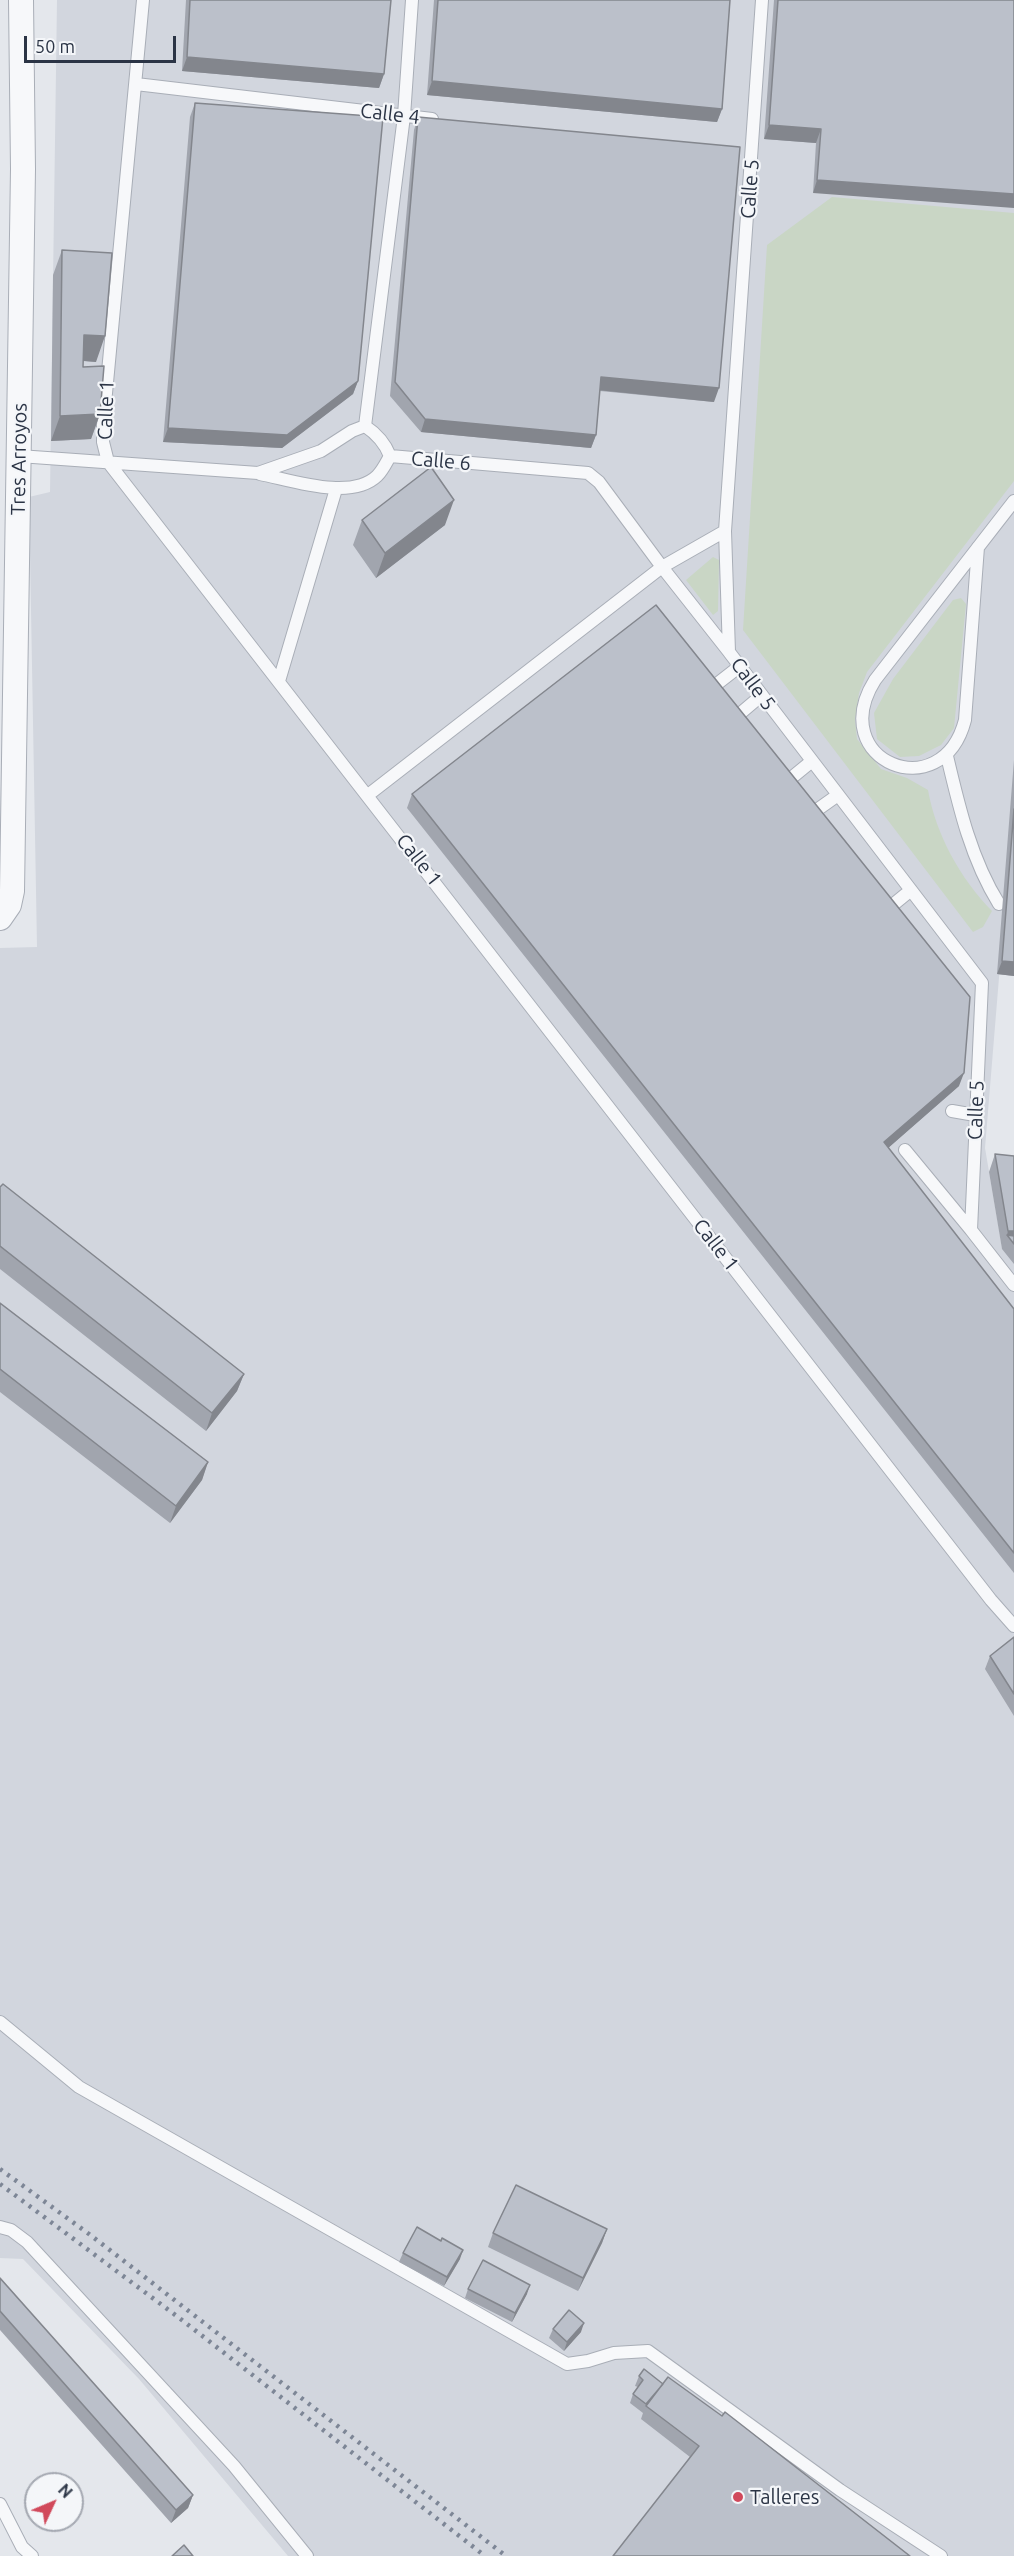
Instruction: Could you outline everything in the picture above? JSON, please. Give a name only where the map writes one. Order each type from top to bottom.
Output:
[{"type":"street","name":"Tres Arroyos","points":[[1,917],[9,905],[12,891],[6,745],[11,169],[21,0]]},
{"type":"lane","name":"Calle 1","points":[[143,0],[103,425],[103,442],[108,462],[1014,1626]]},
{"type":"lane","points":[[258,473],[321,451],[352,431],[365,426],[404,116],[412,0]]},
{"type":"lane","name":"Calle 5","points":[[762,0],[747,154],[725,531],[729,652],[982,983],[971,1230]]},
{"type":"lane","name":"Calle 4","points":[[136,84],[439,120]]},
{"type":"lane","name":"Calle 6","points":[[365,426],[376,434],[390,456],[588,473],[599,483],[729,652]]},
{"type":"lane","points":[[10,456],[258,473],[336,489],[376,477],[390,456]]},
{"type":"lane","points":[[279,681],[336,489]]},
{"type":"lane","points":[[978,547],[965,720],[961,735],[947,756],[928,765],[907,769],[890,765],[876,753],[867,741],[862,727],[863,710],[868,692],[875,680],[978,547],[1014,501]]},
{"type":"lane","points":[[368,795],[662,567],[725,531]]},
{"type":"lane","points":[[713,687],[740,666]]},
{"type":"lane","points":[[735,717],[762,695]]},
{"type":"lane","points":[[947,756],[962,817],[982,878],[999,904]]},
{"type":"lane","points":[[790,779],[812,761]]},
{"type":"lane","points":[[814,812],[837,795]]},
{"type":"lane","points":[[889,908],[911,890]]},
{"type":"lane","points":[[952,1111],[975,1115]]},
{"type":"lane","points":[[905,1150],[1014,1285]]},
{"type":"lane","points":[[0,2022],[79,2086],[567,2364],[588,2361],[614,2353],[648,2351],[840,2490],[941,2556]]},
{"type":"lane","points":[[0,2228],[11,2230],[27,2242],[234,2466],[307,2556]]},
{"type":"lane","points":[[0,2504],[22,2547],[32,2556]]},
{"type":"shaded area","points":[[57,0],[1014,0],[1014,795],[985,1148],[1002,1248],[1014,1250],[1014,2556],[288,2556],[139,2379],[23,2259],[0,2258],[0,948],[37,947],[29,497],[50,492]]},
{"type":"green space","points":[[832,197],[1014,213],[1014,481],[867,672],[859,693],[855,720],[857,739],[881,769],[907,778],[928,790],[937,823],[951,855],[970,885],[992,911],[983,927],[973,932],[743,630],[767,245]]},
{"type":"green space","points":[[713,557],[719,560],[718,611],[713,615],[686,580]]},
{"type":"green space","points":[[961,598],[966,604],[954,728],[941,745],[919,756],[900,757],[877,739],[874,713],[893,679],[953,600]]},
{"type":"building","points":[[190,0],[391,0],[384,74],[187,57]]},
{"type":"building","points":[[438,0],[730,0],[722,109],[432,81]]},
{"type":"building","points":[[778,0],[1014,0],[1014,194],[817,180],[821,129],[769,125]]},
{"type":"building","points":[[195,103],[383,117],[358,381],[287,435],[168,428]]},
{"type":"building","points":[[418,117],[740,147],[719,388],[601,377],[596,435],[425,419],[395,382]]},
{"type":"building","points":[[62,250],[112,253],[105,336],[84,335],[83,367],[104,366],[100,414],[60,416]]},
{"type":"building","points":[[431,467],[454,500],[385,553],[362,520]]},
{"type":"building","points":[[656,605],[970,997],[964,1073],[884,1142],[1014,1309],[1014,1553],[412,794]]},
{"type":"building","points":[[1014,809],[1014,962],[1002,961]]},
{"type":"building","points":[[995,1154],[1014,1156],[1014,1231],[1008,1231]]},
{"type":"building","points":[[3,1184],[244,1374],[212,1413],[0,1246],[0,1187]]},
{"type":"building","points":[[1007,1235],[1014,1236],[1014,1244]]},
{"type":"building","points":[[0,1303],[208,1462],[176,1506],[0,1369]]},
{"type":"building","points":[[1014,1637],[1014,1694],[990,1656]]},
{"type":"building","points":[[516,2185],[607,2229],[583,2278],[493,2233]]},
{"type":"building","points":[[417,2227],[463,2250],[447,2277],[403,2253]]},
{"type":"building","points":[[483,2260],[530,2285],[515,2313],[468,2289]]},
{"type":"building","points":[[0,2278],[193,2495],[176,2510],[0,2311]]},
{"type":"building","points":[[569,2310],[584,2323],[567,2342],[553,2329]]},
{"type":"building","points":[[644,2369],[663,2384],[646,2404],[633,2394],[643,2380],[639,2376]]},
{"type":"building","name":"Talleres","points":[[668,2377],[722,2416],[725,2412],[910,2556],[613,2556],[699,2446],[646,2406]]},
{"type":"building","points":[[184,2545],[193,2556],[172,2556]]},
{"type":"railway","points":[[0,2169],[89,2234],[506,2556]]},
{"type":"railway","points":[[0,2184],[178,2317],[485,2556]]},
{"type":"place","name":"Talleres","points":[[738,2497]]}]
